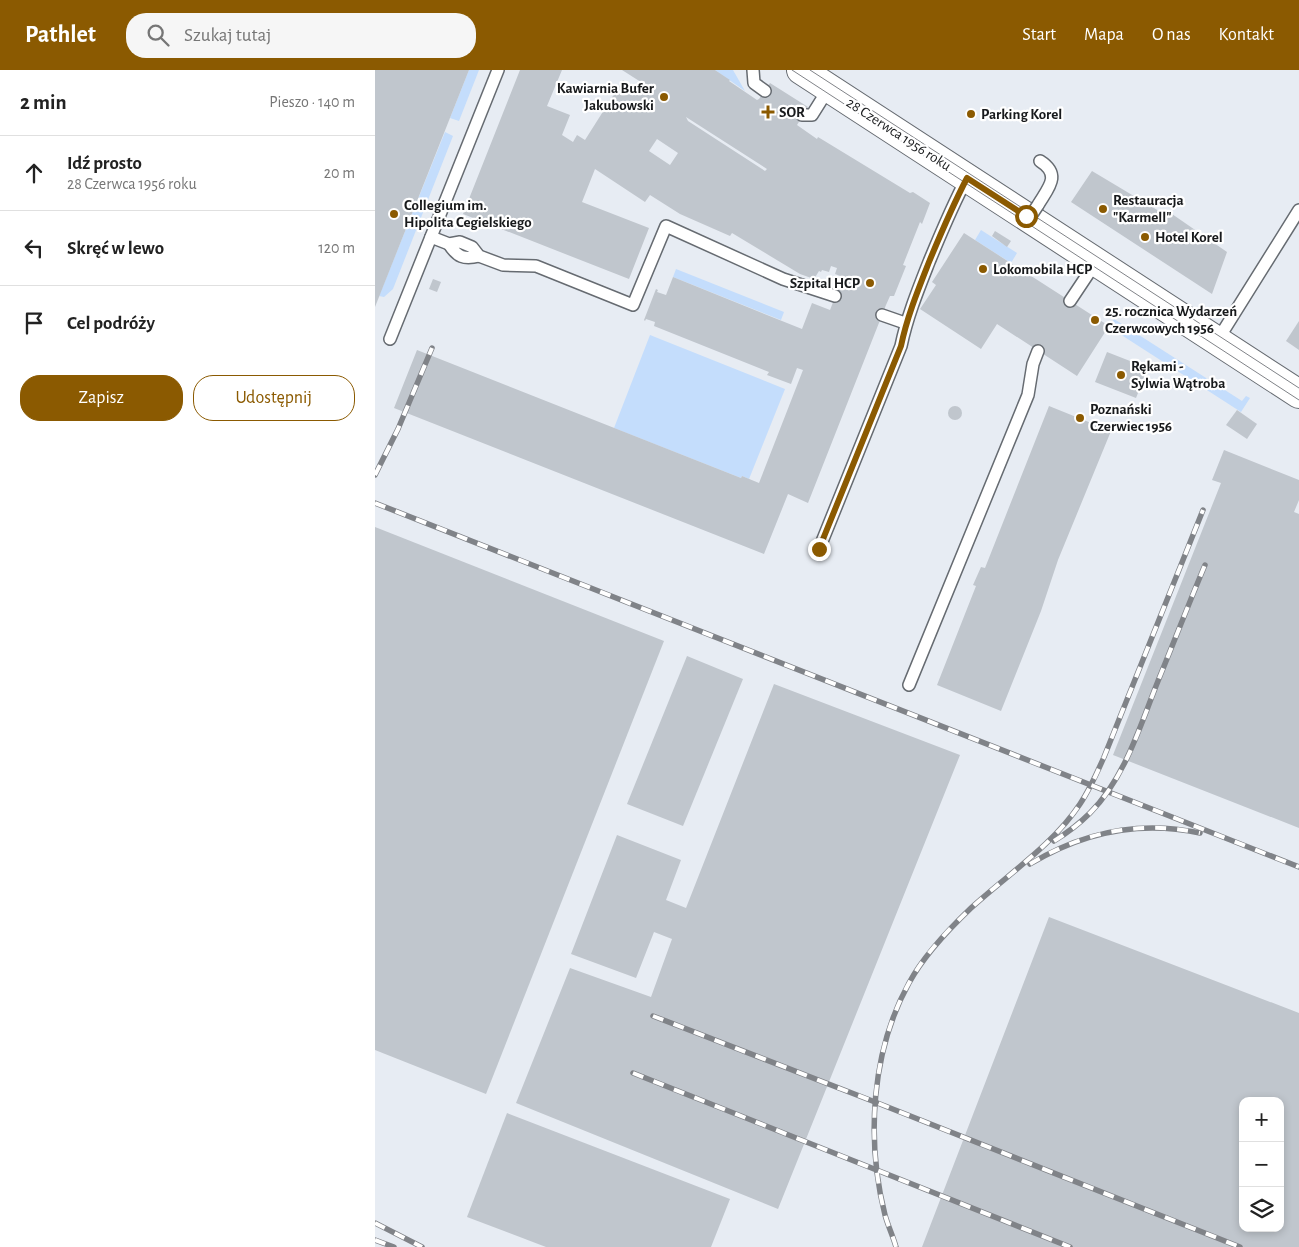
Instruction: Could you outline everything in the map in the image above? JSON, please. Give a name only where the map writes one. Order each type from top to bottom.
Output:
[{"type":"street","name":"28 Czerwca 1956 roku","points":[[801,70],[967,178],[1032,213],[1096,262],[1299,394]]},
{"type":"lane","points":[[390,339],[498,70]]},
{"type":"lane","points":[[753,70],[754,83],[765,91]]},
{"type":"lane","points":[[802,115],[812,115],[829,88]]},
{"type":"lane","points":[[1032,213],[1049,188],[1052,176],[1049,168],[1040,161]]},
{"type":"lane","points":[[819,549],[901,346],[905,324],[953,204],[967,178]]},
{"type":"lane","points":[[1217,341],[1299,210]]},
{"type":"lane","points":[[431,238],[449,244],[460,242],[473,247],[479,256],[503,266],[536,266],[633,305],[666,226],[783,279],[835,296]]},
{"type":"lane","points":[[1070,301],[1096,262]]},
{"type":"lane","points":[[882,315],[905,324]]},
{"type":"lane","points":[[909,685],[1028,395],[1033,364],[1038,351]]},
{"type":"shaded area","points":[[469,70],[479,70],[459,121],[450,118]]},
{"type":"shaded area","points":[[715,70],[733,70],[745,91]]},
{"type":"shaded area","points":[[445,132],[453,136],[393,289],[384,297],[379,296]]},
{"type":"shaded area","points":[[981,230],[1017,253],[1011,263],[975,240]]},
{"type":"shaded area","points":[[676,269],[784,312],[781,320],[673,277]]},
{"type":"shaded area","points":[[1114,319],[1242,401],[1246,396],[1250,398],[1241,412],[1109,327]]},
{"type":"shaded area","points":[[650,335],[785,389],[749,479],[742,476],[741,478],[614,428]]},
{"type":"building","name":"Collegium im. Hipolita Cegielskiego","points":[[375,70],[469,70],[375,307]]},
{"type":"building","name":"Szpital HCP","points":[[520,70],[562,70],[547,106],[570,115],[562,135],[573,142],[577,135],[585,140],[623,80],[640,91],[644,84],[622,70],[715,70],[757,100],[770,83],[808,107],[797,125],[817,139],[818,137],[910,193],[913,192],[930,203],[922,224],[920,222],[903,265],[906,266],[894,296],[890,296],[886,305],[808,503],[788,494],[764,554],[394,408],[417,350],[741,478],[742,476],[759,483],[803,370],[797,368],[791,384],[767,375],[769,372],[654,326],[655,322],[644,320],[656,289],[658,290],[657,292],[666,295],[673,277],[802,329],[812,303],[830,310],[843,277],[835,274],[837,268],[831,266],[829,272],[819,271],[814,279],[800,274],[732,233],[730,236],[680,214],[650,195],[645,202],[595,169],[582,202],[649,228],[629,279],[463,214]],"holes":[[[686,117],[767,169],[765,171],[688,121]],[[657,139],[678,153],[670,165],[649,151]]]},
{"type":"building","points":[[1092,171],[1169,217],[1172,214],[1227,252],[1212,294],[1071,202]]},
{"type":"building","points":[[995,231],[1011,241],[1007,247],[992,236]]},
{"type":"building","points":[[964,233],[1109,326],[1077,376],[997,324],[981,349],[920,309],[936,285],[932,282]]},
{"type":"building","points":[[433,279],[441,282],[437,292],[429,289]]},
{"type":"building","points":[[1299,321],[1299,350],[1286,341]]},
{"type":"building","name":"Rękami - Sylwia Wątroba","points":[[1107,352],[1148,368],[1136,398],[1095,382]]},
{"type":"building","points":[[952,406],[958,406],[962,413],[958,420],[952,420],[948,416],[948,410]]},
{"type":"building","points":[[1049,406],[1111,431],[1058,560],[1041,611],[1001,711],[937,685],[976,586],[973,585],[981,567],[985,568]]},
{"type":"building","points":[[1237,410],[1257,424],[1247,439],[1226,425]]},
{"type":"building","points":[[1224,450],[1299,480],[1299,500],[1294,512],[1299,514],[1299,828],[1113,755],[1221,483],[1212,480]]},
{"type":"building","points":[[375,527],[664,641],[486,1094],[375,1050]]},
{"type":"building","points":[[687,656],[743,679],[683,826],[627,804]]},
{"type":"building","points":[[774,684],[960,755],[778,1209],[516,1103],[570,968],[651,997],[672,939],[654,932],[636,978],[571,954],[617,835],[681,860],[666,900],[686,908]]},
{"type":"building","points":[[1049,917],[1299,1013],[1299,1247],[922,1247]]},
{"type":"building","points":[[507,1113],[730,1199],[711,1247],[546,1247],[467,1217]]},
{"type":"tram line","points":[[792,70],[1299,400]]},
{"type":"tram line","points":[[810,70],[1299,388]]},
{"type":"railway","points":[[375,475],[398,429],[432,348]]},
{"type":"railway","points":[[375,503],[1299,867]]},
{"type":"railway","points":[[896,1247],[885,1215],[879,1186],[875,1157],[874,1127],[880,1067],[896,1010],[915,973],[937,943],[971,908],[1057,833],[1084,798],[1104,757],[1203,510]]},
{"type":"railway","points":[[1054,841],[1090,813],[1113,784],[1122,768],[1138,733],[1205,565]]},
{"type":"railway","points":[[1030,864],[1070,844],[1112,832],[1155,828],[1200,833]]},
{"type":"railway","points":[[653,1016],[1240,1247]]},
{"type":"railway","points":[[633,1073],[1070,1247]]},
{"type":"railway","points":[[375,1223],[422,1247]]},
{"type":"railway","points":[[375,1240],[394,1247]]},
{"type":"place","name":"Kawiarnia Bufer Jakubowski","points":[[664,97]]},
{"type":"place","name":"SOR","points":[[768,112]]},
{"type":"place","name":"Parking Korel","points":[[971,114]]},
{"type":"place","name":"Restauracja \"Karmell\"","points":[[1103,209]]},
{"type":"place","name":"Collegium im. Hipolita Cegielskiego","points":[[394,214]]},
{"type":"place","name":"Hotel Korel","points":[[1145,237]]},
{"type":"place","name":"Lokomobila HCP","points":[[983,269]]},
{"type":"place","name":"Szpital HCP","points":[[870,283]]},
{"type":"place","name":"25. rocznica Wydarzeń Czerwcowych 1956","points":[[1095,320]]},
{"type":"place","name":"Rękami - Sylwia Wątroba","points":[[1121,375]]},
{"type":"place","name":"Poznański Czerwiec 1956","points":[[1080,418]]},
{"type":"route","points":[[819,549],[901,346],[905,324],[914,298],[953,204],[967,178],[1026,216]]}]
